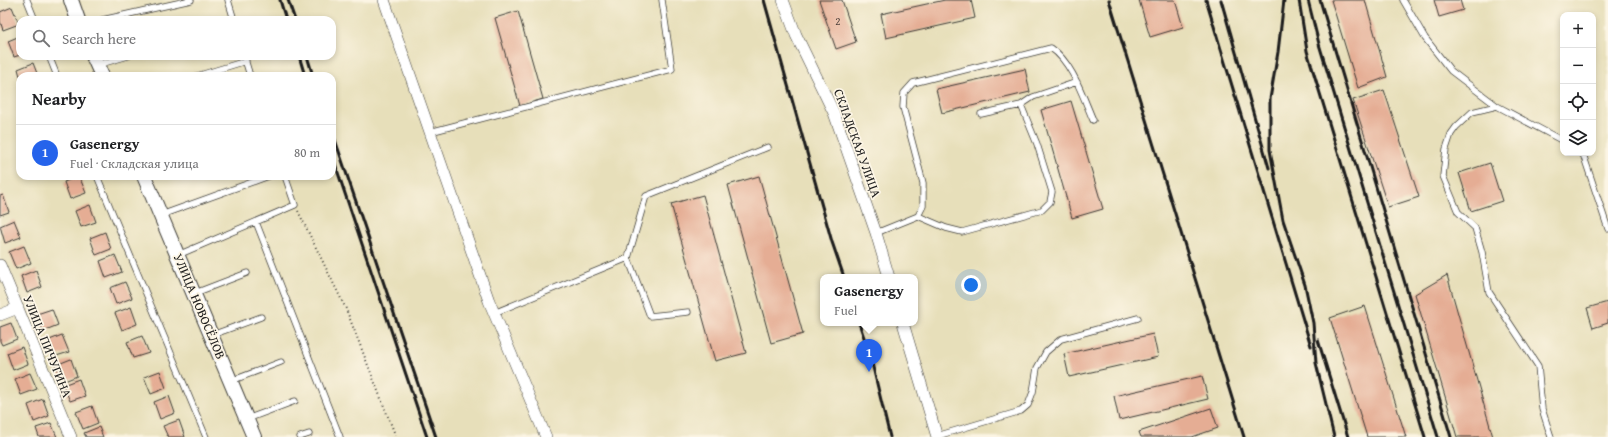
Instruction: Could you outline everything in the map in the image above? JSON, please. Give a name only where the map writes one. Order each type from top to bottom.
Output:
[{"type":"street","points":[[71,0],[77,16]]},
{"type":"street","points":[[384,0],[494,313],[546,437]]},
{"type":"street","name":"СКЛАДСКАЯ УЛИЦА","points":[[783,0],[796,35],[834,113],[876,233],[888,274]]},
{"type":"street","name":"УЛИЦА НОВОСЁЛОВ","points":[[146,180],[254,437]]},
{"type":"street","name":"УЛИЦА ПИЧУГИНА","points":[[0,265],[71,437]]},
{"type":"street","points":[[0,315],[18,308]]},
{"type":"street","points":[[903,326],[937,437]]},
{"type":"lane","points":[[27,0],[33,16]]},
{"type":"lane","points":[[120,16],[191,0]]},
{"type":"lane","points":[[228,0],[233,16]]},
{"type":"lane","points":[[430,132],[672,69],[662,0]]},
{"type":"lane","points":[[1403,0],[1425,38],[1451,71],[1497,106],[1560,139]]},
{"type":"lane","points":[[876,233],[918,216],[923,206],[923,183],[903,107],[904,93],[913,83],[1051,48],[1059,54],[1077,82],[1093,120]]},
{"type":"lane","points":[[51,60],[55,72]]},
{"type":"lane","points":[[97,66],[116,60]]},
{"type":"lane","points":[[208,72],[240,60]]},
{"type":"lane","points":[[246,60],[249,72]]},
{"type":"lane","points":[[981,114],[1021,105],[1033,97],[1077,82]]},
{"type":"lane","points":[[918,216],[946,228],[962,232],[1042,210],[1050,202],[1052,192],[1037,144],[1021,105]]},
{"type":"lane","points":[[1497,106],[1472,112],[1456,127],[1451,134],[1446,149],[1443,176],[1458,212],[1475,228],[1482,252],[1489,292],[1538,366],[1542,409],[1551,437]]},
{"type":"lane","points":[[688,312],[650,316],[628,258],[646,196],[768,147]]},
{"type":"lane","points":[[1584,156],[1608,229]]},
{"type":"lane","points":[[99,180],[206,437]]},
{"type":"lane","points":[[161,215],[258,180]]},
{"type":"lane","points":[[178,255],[295,205],[286,180]]},
{"type":"lane","points":[[256,222],[340,437]]},
{"type":"lane","points":[[494,313],[628,258]]},
{"type":"lane","points":[[194,293],[247,273]]},
{"type":"lane","points":[[212,336],[262,317]]},
{"type":"lane","points":[[937,437],[1021,411],[1028,405],[1031,398],[1037,368],[1046,352],[1061,339],[1138,318]]},
{"type":"lane","points":[[231,381],[281,362]]},
{"type":"lane","points":[[247,419],[295,401]]},
{"type":"lane","points":[[300,437],[308,434]]},
{"type":"path","points":[[295,205],[346,309],[396,437]]},
{"type":"building","points":[[819,0],[842,0],[856,42],[836,49]]},
{"type":"building","points":[[945,0],[971,0],[975,18],[886,38],[881,14]]},
{"type":"building","points":[[1139,0],[1175,0],[1183,27],[1150,37]]},
{"type":"building","points":[[1331,0],[1365,0],[1387,77],[1358,88]]},
{"type":"building","points":[[1434,0],[1460,0],[1463,10],[1439,17]]},
{"type":"building","points":[[12,7],[16,17],[16,25],[3,30],[0,21],[0,12]]},
{"type":"building","points":[[518,11],[543,99],[520,106],[495,18]]},
{"type":"building","points":[[16,38],[16,56],[14,57],[8,41]]},
{"type":"building","points":[[33,63],[36,72],[19,72],[18,69]]},
{"type":"building","points":[[1025,69],[1030,92],[942,113],[936,89]]},
{"type":"building","points":[[1384,90],[1419,197],[1388,207],[1353,100]]},
{"type":"building","points":[[1071,101],[1103,209],[1072,218],[1041,110]]},
{"type":"building","points":[[1490,163],[1502,201],[1471,211],[1459,173]]},
{"type":"building","points":[[759,176],[803,334],[771,343],[728,185]]},
{"type":"building","points":[[69,180],[81,180],[86,193],[70,199],[64,182]]},
{"type":"building","points":[[3,195],[9,212],[0,215],[0,196]]},
{"type":"building","points":[[703,195],[746,353],[715,361],[671,204]]},
{"type":"building","points":[[90,205],[96,222],[81,227],[75,211]]},
{"type":"building","points":[[14,220],[21,237],[5,243],[0,226]]},
{"type":"building","points":[[105,232],[111,249],[96,255],[90,238]]},
{"type":"building","points":[[24,246],[31,263],[16,269],[9,252]]},
{"type":"building","points":[[115,255],[122,272],[106,278],[100,261]]},
{"type":"building","points":[[36,270],[42,287],[27,293],[21,276]]},
{"type":"building","points":[[1447,275],[1493,437],[1457,437],[1415,294]]},
{"type":"building","points":[[125,282],[132,298],[116,304],[110,288]]},
{"type":"building","points":[[1608,302],[1608,323],[1593,328],[1587,308]]},
{"type":"building","points":[[1365,306],[1406,437],[1367,437],[1330,318]]},
{"type":"building","points":[[131,307],[137,324],[122,330],[115,313]]},
{"type":"building","points":[[52,309],[58,325],[43,331],[37,314]]},
{"type":"building","points":[[11,323],[17,339],[2,345],[0,341],[0,327]]},
{"type":"building","points":[[1153,334],[1158,357],[1069,377],[1064,354]]},
{"type":"building","points":[[62,335],[69,352],[53,357],[47,341]]},
{"type":"building","points":[[142,336],[149,353],[133,358],[127,342]]},
{"type":"building","points":[[22,347],[28,364],[13,370],[7,353]]},
{"type":"building","points":[[71,359],[77,376],[62,382],[56,365]]},
{"type":"building","points":[[160,371],[166,388],[151,394],[144,377]]},
{"type":"building","points":[[30,373],[37,389],[21,395],[15,379]]},
{"type":"building","points":[[1202,376],[1208,399],[1119,420],[1114,396]]},
{"type":"building","points":[[79,379],[85,396],[70,401],[63,385]]},
{"type":"building","points":[[169,396],[175,413],[160,419],[154,402]]},
{"type":"building","points":[[43,399],[49,416],[34,422],[28,405]]},
{"type":"building","points":[[92,406],[98,423],[83,429],[76,412]]},
{"type":"building","points":[[1211,408],[1218,428],[1192,437],[1141,437],[1139,432]]},
{"type":"building","points":[[179,420],[185,437],[168,437],[163,426]]},
{"type":"building","points":[[51,423],[57,437],[39,437],[36,428]]},
{"type":"building","points":[[99,427],[103,437],[86,437],[84,433]]},
{"type":"railway","points":[[280,0],[285,16]]},
{"type":"railway","points":[[288,0],[294,16]]},
{"type":"railway","points":[[764,0],[832,242],[843,274]]},
{"type":"railway","points":[[1109,0],[1244,437]]},
{"type":"railway","points":[[1206,0],[1311,346]]},
{"type":"railway","points":[[1221,0],[1269,168]]},
{"type":"railway","points":[[1284,0],[1278,52],[1270,99],[1270,150],[1283,220],[1305,285],[1313,323],[1316,363],[1334,437]]},
{"type":"railway","points":[[1299,0],[1307,51],[1425,437]]},
{"type":"railway","points":[[1308,0],[1319,44],[1438,437]]},
{"type":"railway","points":[[1320,0],[1451,437]]},
{"type":"railway","points":[[300,60],[304,72]]},
{"type":"railway","points":[[308,60],[312,72]]},
{"type":"railway","points":[[336,143],[436,437]]},
{"type":"railway","points":[[336,167],[427,437]]},
{"type":"railway","points":[[860,326],[870,355],[890,437]]},
{"type":"railway","points":[[1318,340],[1348,437]]},
{"type":"place","name":"Gasenergy","points":[[869,372]]}]
